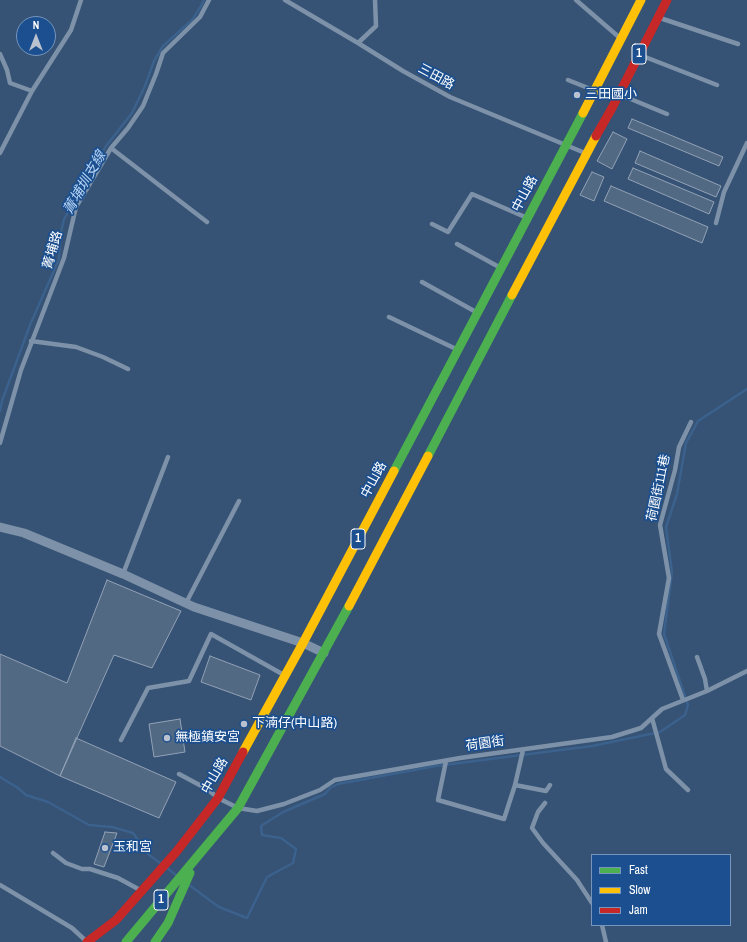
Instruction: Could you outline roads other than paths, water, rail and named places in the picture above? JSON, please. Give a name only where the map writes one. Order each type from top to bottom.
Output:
[{"type":"main road","name":"中山路","points":[[87,942],[116,920],[177,851],[218,798],[303,643],[478,313],[595,91],[641,0]]},
{"type":"main road","name":"1","points":[[126,942],[238,808],[324,653],[619,94],[666,0]]},
{"type":"main road","points":[[155,942],[168,923],[196,858]]},
{"type":"street","points":[[0,527],[24,533],[123,574],[186,603],[223,617],[303,643],[324,653]]},
{"type":"lane","points":[[0,153],[32,90],[71,30],[80,0]]},
{"type":"lane","name":"菁埔路","points":[[0,443],[31,341],[64,258],[76,207],[111,148],[128,128],[143,106],[163,53],[200,17],[209,0]]},
{"type":"lane","name":"三田路","points":[[285,0],[358,42],[403,71],[450,97],[566,144],[586,154]]},
{"type":"lane","points":[[358,42],[376,26],[375,0]]},
{"type":"lane","points":[[576,0],[621,39]]},
{"type":"lane","points":[[658,17],[738,44]]},
{"type":"lane","points":[[0,54],[8,70],[10,83],[32,90]]},
{"type":"lane","points":[[639,55],[717,85]]},
{"type":"lane","points":[[568,80],[595,91]]},
{"type":"lane","points":[[619,94],[667,114]]},
{"type":"lane","points":[[716,223],[724,192],[747,144]]},
{"type":"lane","points":[[111,148],[207,222]]},
{"type":"lane","points":[[432,224],[448,232],[472,194],[527,218]]},
{"type":"lane","points":[[457,244],[501,268]]},
{"type":"lane","points":[[422,282],[478,313]]},
{"type":"lane","points":[[389,317],[458,349]]},
{"type":"lane","points":[[31,341],[76,347],[103,357],[128,369]]},
{"type":"lane","name":"荷園街111巷","points":[[683,700],[659,634],[669,578],[660,525],[675,470],[679,447],[691,422]]},
{"type":"lane","points":[[123,574],[168,457]]},
{"type":"lane","points":[[186,603],[239,501]]},
{"type":"lane","points":[[121,740],[148,688],[189,681],[211,634],[285,675]]},
{"type":"lane","points":[[697,657],[707,691]]},
{"type":"lane","name":"荷園街","points":[[179,774],[207,789],[218,798],[238,808],[257,811],[284,804],[320,790],[335,780],[446,761],[612,737],[641,728],[662,709],[707,691],[747,671]]},
{"type":"lane","points":[[652,718],[666,769],[688,790]]},
{"type":"lane","points":[[446,761],[438,800],[504,819],[516,784],[522,750]]},
{"type":"lane","points":[[516,784],[546,791],[550,786]]},
{"type":"lane","points":[[545,803],[538,812],[532,828],[543,843],[577,880],[591,901]]},
{"type":"lane","points":[[53,853],[66,863],[82,869],[90,869],[118,878],[141,891]]},
{"type":"lane","points":[[0,885],[72,928],[87,942]]},
{"type":"lane","points":[[602,926],[606,942]]},
{"type":"waterway","name":"菁埔圳支線","points":[[0,411],[2,401],[30,325],[59,259],[60,237],[64,219],[106,146],[132,113],[145,86],[154,61],[163,46],[192,20],[204,0]]},
{"type":"waterway","points":[[189,885],[219,907],[247,918],[267,877],[293,863],[296,849],[281,838],[262,835],[261,826],[283,812],[325,794],[330,788],[338,784],[436,766],[592,746],[660,732],[685,715],[688,705],[664,634],[672,572],[666,527],[677,494],[686,443],[698,421],[747,389]]},
{"type":"waterway","points":[[0,777],[18,788],[26,795],[48,802],[89,825],[112,827],[133,833],[148,854],[160,863]]},
{"type":"waterway","points":[[167,868],[176,875]]},
{"type":"place","name":"三田國小","points":[[577,95]]},
{"type":"place","name":"下湳仔(中山路)","points":[[244,724]]},
{"type":"place","name":"無極鎮安宮","points":[[167,738]]},
{"type":"place","name":"玉和宮","points":[[105,848]]}]
